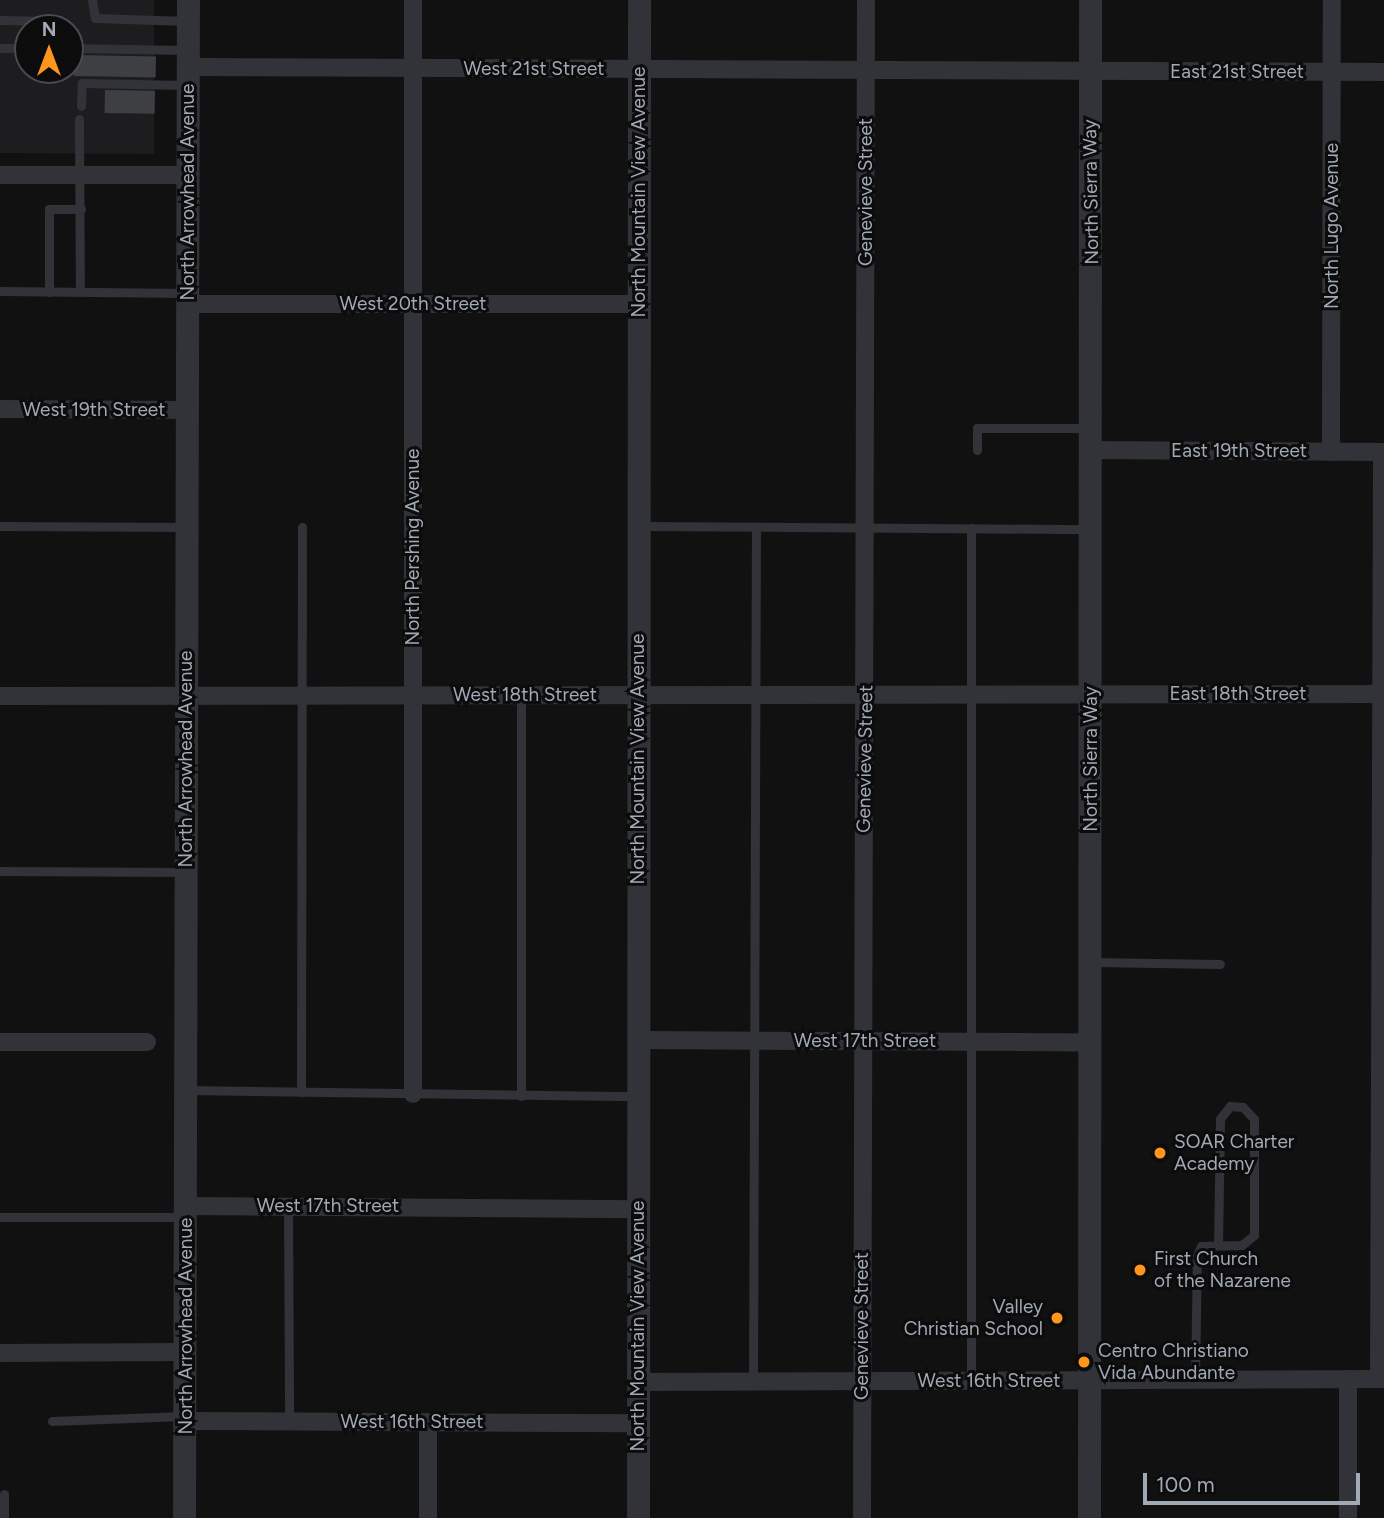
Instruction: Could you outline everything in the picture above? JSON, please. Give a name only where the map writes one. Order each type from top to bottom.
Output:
[{"type":"street","name":"North Pershing Avenue","points":[[413,0],[413,1094]]},
{"type":"street","name":"North Mountain View Avenue","points":[[638,1518],[639,0]]},
{"type":"street","name":"Genevieve Street","points":[[862,1518],[866,0]]},
{"type":"street","name":"North Sierra Way","points":[[1089,1518],[1093,529],[1090,0]]},
{"type":"street","name":"North Lugo Avenue","points":[[1331,452],[1332,0]]},
{"type":"street","name":"North Arrowhead Avenue","points":[[184,1518],[188,11]]},
{"type":"street","name":"West 21st Street","points":[[188,67],[1090,72]]},
{"type":"street","name":"East 21st Street","points":[[1090,72],[1384,72]]},
{"type":"street","points":[[0,175],[188,175]]},
{"type":"street","name":"West 20th Street","points":[[187,298],[413,304],[639,304]]},
{"type":"street","name":"West 19th Street","points":[[0,409],[187,410]]},
{"type":"street","name":"East 19th Street","points":[[1093,439],[1331,452],[1383,452]]},
{"type":"street","points":[[1382,1379],[1383,452]]},
{"type":"street","name":"West 18th Street","points":[[0,696],[1091,693]]},
{"type":"street","name":"East 18th Street","points":[[1091,693],[1382,694]]},
{"type":"street","name":"West 17th Street","points":[[638,1040],[1092,1042]]},
{"type":"street","points":[[0,1042],[147,1042]]},
{"type":"street","name":"West 17th Street","points":[[186,1211],[288,1206],[638,1209]]},
{"type":"street","points":[[0,1353],[186,1352]]},
{"type":"street","points":[[1348,1379],[1348,1518]]},
{"type":"street","name":"West 16th Street","points":[[638,1382],[1382,1379]]},
{"type":"street","name":"West 16th Street","points":[[186,1419],[638,1423]]},
{"type":"street","points":[[428,1422],[428,1518]]},
{"type":"lane","points":[[92,0],[95,18],[188,11]]},
{"type":"lane","points":[[84,50],[188,67]]},
{"type":"lane","points":[[81,106],[82,83],[188,67]]},
{"type":"lane","points":[[79,119],[80,292]]},
{"type":"lane","points":[[49,292],[49,209],[80,208]]},
{"type":"lane","points":[[0,291],[187,298]]},
{"type":"lane","points":[[977,450],[977,428],[1093,439]]},
{"type":"lane","points":[[0,526],[187,527]]},
{"type":"lane","points":[[639,526],[1093,529]]},
{"type":"lane","points":[[301,1092],[302,527]]},
{"type":"lane","points":[[753,1383],[756,527]]},
{"type":"lane","points":[[971,528],[971,1381]]},
{"type":"lane","points":[[521,695],[521,1096]]},
{"type":"lane","points":[[0,871],[186,872]]},
{"type":"lane","points":[[1092,962],[1220,964]]},
{"type":"lane","points":[[186,1090],[638,1096]]},
{"type":"lane","points":[[1195,1380],[1197,1256],[1201,1246],[1218,1243],[1242,1245],[1254,1235],[1254,1119],[1243,1107],[1230,1106],[1220,1119],[1218,1243]]},
{"type":"lane","points":[[288,1206],[289,1421]]},
{"type":"lane","points":[[0,1217],[186,1211]]},
{"type":"lane","points":[[52,1421],[186,1419]]},
{"type":"lane","points":[[4,1494],[4,1518]]},
{"type":"shaded area","points":[[0,0],[154,0],[154,154],[0,153]]},
{"type":"building","points":[[84,55],[156,56],[156,77],[84,76]]},
{"type":"building","points":[[105,90],[155,91],[155,114],[105,113]]},
{"type":"place","name":"SOAR Charter Academy","points":[[1160,1153]]},
{"type":"place","name":"First Church of the Nazarene","points":[[1140,1270]]},
{"type":"place","name":"Valley Christian School","points":[[1057,1318]]},
{"type":"place","name":"Centro Christiano Vida Abundante","points":[[1084,1362]]}]
